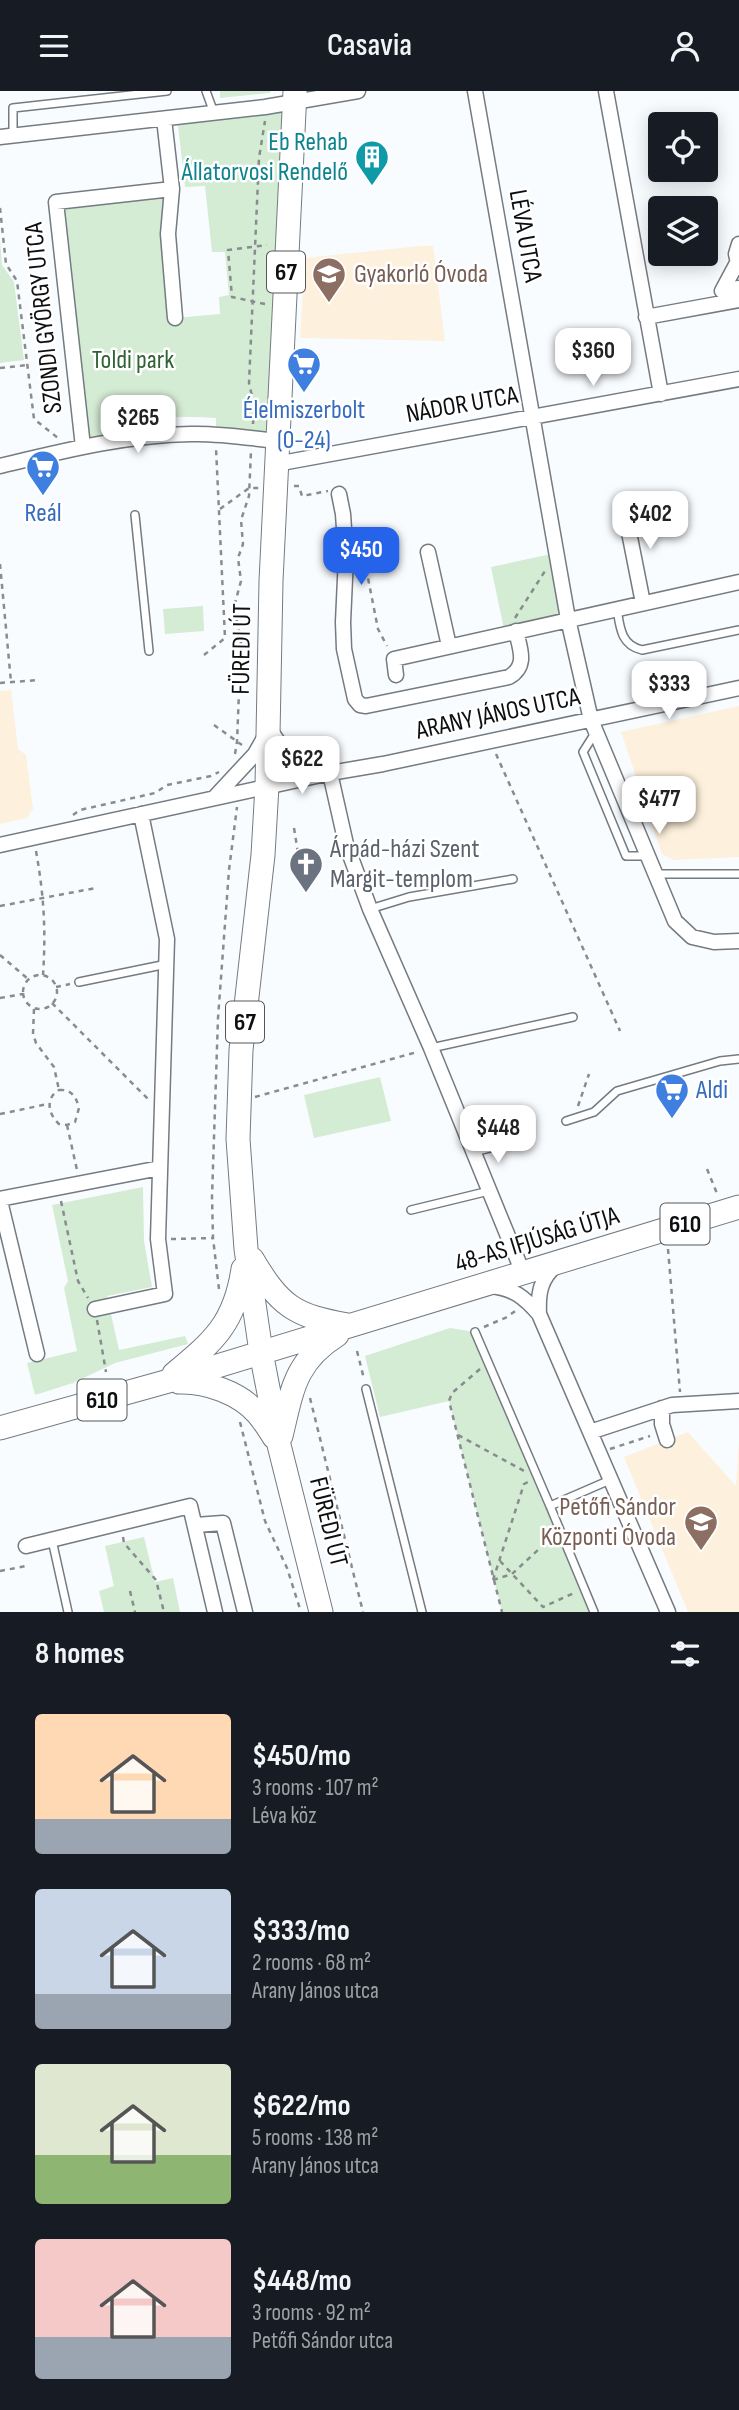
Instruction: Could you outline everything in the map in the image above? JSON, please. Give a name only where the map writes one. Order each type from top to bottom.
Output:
[{"type":"main road","name":"FÜREDI ÚT","points":[[246,1249],[238,1139],[239,1101],[263,855],[267,786],[271,581],[295,97]]},
{"type":"main road","name":"48-AS IFJÚSÁG ÚTJA","points":[[351,1326],[732,1210]]},
{"type":"main road","points":[[246,1249],[269,1286],[282,1301],[299,1313],[351,1326]]},
{"type":"main road","points":[[165,1382],[218,1335],[241,1285],[246,1249]]},
{"type":"main road","name":"67","points":[[246,1249],[261,1352],[279,1445]]},
{"type":"main road","points":[[279,1445],[290,1394],[299,1371],[328,1340],[351,1326]]},
{"type":"main road","name":"610","points":[[0,1428],[351,1326]]},
{"type":"main road","points":[[165,1382],[191,1381],[233,1395],[257,1413],[279,1445]]},
{"type":"main road","name":"FÜREDI ÚT","points":[[279,1445],[321,1612]]},
{"type":"street","points":[[7,137],[215,113],[295,97],[358,91]]},
{"type":"street","name":"LÉVA UTCA","points":[[475,91],[568,619],[593,726],[675,921],[692,937],[714,942],[739,941]]},
{"type":"street","points":[[606,91],[661,394]]},
{"type":"street","points":[[164,119],[172,190],[168,234],[175,318]]},
{"type":"street","name":"SZONDI GYÖRGY UTCA","points":[[78,448],[56,202],[172,190]]},
{"type":"street","points":[[726,299],[738,266],[736,254],[739,244]]},
{"type":"street","points":[[646,317],[726,299],[739,288]]},
{"type":"street","name":"NÁDOR UTCA","points":[[276,464],[739,379]]},
{"type":"street","name":"SZONDI GYÖRGY UTCA","points":[[0,465],[78,448],[158,435],[216,434],[277,440]]},
{"type":"street","points":[[339,492],[346,557],[342,622],[344,649],[355,699],[360,705],[509,677],[518,672],[522,658],[511,633]]},
{"type":"street","points":[[624,507],[643,603]]},
{"type":"street","points":[[428,552],[449,646]]},
{"type":"street","points":[[396,675],[394,659],[739,582]]},
{"type":"street","name":"ARANY JÁNOS UTCA","points":[[0,845],[330,773],[491,741],[593,726],[739,688]]},
{"type":"street","points":[[214,798],[255,754],[269,728],[282,748],[299,764],[330,773],[346,844],[370,909],[431,1048],[523,1273]]},
{"type":"street","points":[[95,1309],[165,1294],[158,1239],[168,964],[164,917],[141,814]]},
{"type":"street","points":[[37,1353],[0,1200],[160,1168]]},
{"type":"street","points":[[539,1314],[541,1286],[552,1269],[564,1260]]},
{"type":"street","points":[[484,1285],[509,1289],[528,1302],[539,1314],[668,1612]]},
{"type":"street","points":[[590,1432],[681,1404],[739,1401]]},
{"type":"street","points":[[662,1408],[665,1436]]},
{"type":"street","points":[[26,1546],[190,1506],[215,1612]]},
{"type":"street","points":[[195,1525],[223,1523],[245,1612]]},
{"type":"lane","points":[[7,137],[13,108],[166,91]]},
{"type":"lane","points":[[206,91],[215,113]]},
{"type":"lane","points":[[135,515],[149,652]]},
{"type":"lane","points":[[617,609],[626,642],[633,648],[642,650],[739,630]]},
{"type":"lane","points":[[656,874],[739,874]]},
{"type":"lane","points":[[370,909],[409,897],[513,879]]},
{"type":"lane","points":[[79,982],[168,964]]},
{"type":"lane","points":[[431,1048],[573,1017]]},
{"type":"lane","points":[[566,1121],[594,1112],[617,1091],[720,1061],[739,1059]]},
{"type":"lane","points":[[473,1152],[514,1142]]},
{"type":"lane","points":[[411,1210],[489,1191]]},
{"type":"lane","points":[[475,1332],[594,1612]]},
{"type":"lane","points":[[366,1389],[422,1612]]},
{"type":"lane","points":[[550,1506],[610,1480]]},
{"type":"lane","points":[[52,1540],[68,1612]]},
{"type":"path","points":[[0,208],[6,264],[17,281],[34,419],[78,448]]},
{"type":"path","points":[[265,304],[232,297],[228,250],[267,245]]},
{"type":"path","points":[[0,368],[28,365]]},
{"type":"path","points":[[204,655],[225,638],[216,434]]},
{"type":"path","points":[[219,510],[249,488],[299,486],[302,496],[339,492]]},
{"type":"path","points":[[511,633],[556,553]]},
{"type":"path","points":[[0,564],[11,682]]},
{"type":"path","points":[[366,568],[378,629],[394,659]]},
{"type":"path","points":[[0,683],[38,680]]},
{"type":"path","points":[[214,725],[242,745]]},
{"type":"path","points":[[491,741],[620,1031]]},
{"type":"path","points":[[80,810],[155,793],[167,785],[211,776],[222,770]]},
{"type":"path","points":[[220,1298],[213,1238],[212,1197],[218,1018],[229,870],[239,793]]},
{"type":"path","points":[[294,828],[299,859]]},
{"type":"path","points":[[34,838],[44,898],[46,933],[43,975]]},
{"type":"path","points":[[0,906],[96,888]]},
{"type":"path","points":[[0,955],[28,979]]},
{"type":"path","points":[[43,975],[51,979],[56,987],[52,1003],[44,1008],[34,1008],[26,1003],[23,993],[28,979],[43,975]]},
{"type":"path","points":[[56,987],[79,982]]},
{"type":"path","points":[[0,998],[23,993]]},
{"type":"path","points":[[52,1003],[163,1114]]},
{"type":"path","points":[[34,1008],[33,1034],[36,1043],[54,1067],[59,1090]]},
{"type":"path","points":[[239,1101],[431,1048]]},
{"type":"path","points":[[581,1116],[578,1105],[589,1074]]},
{"type":"path","points":[[59,1090],[73,1093],[79,1108],[75,1122],[68,1125],[59,1124],[54,1119],[49,1104],[54,1092],[59,1090]]},
{"type":"path","points":[[0,1114],[49,1104]]},
{"type":"path","points":[[68,1125],[80,1183]]},
{"type":"path","points":[[707,1169],[732,1210]]},
{"type":"path","points":[[59,1187],[78,1281],[95,1309],[106,1372]]},
{"type":"path","points":[[158,1239],[213,1238]]},
{"type":"path","points":[[668,1249],[681,1404]]},
{"type":"path","points":[[475,1332],[508,1317],[528,1302]]},
{"type":"path","points":[[357,1351],[366,1389]]},
{"type":"path","points":[[488,1362],[450,1397],[502,1612]]},
{"type":"path","points":[[233,1395],[265,1521],[287,1568],[300,1612]]},
{"type":"path","points":[[309,1397],[363,1612]]},
{"type":"path","points":[[458,1435],[536,1478]]},
{"type":"path","points":[[599,1453],[665,1436]]},
{"type":"path","points":[[494,1580],[524,1484],[536,1478]]},
{"type":"path","points":[[120,1524],[124,1543],[156,1580],[164,1612]]},
{"type":"path","points":[[494,1580],[512,1574],[560,1530]]},
{"type":"path","points":[[499,1561],[543,1607],[584,1589]]},
{"type":"path","points":[[0,1571],[26,1566]]},
{"type":"path","points":[[130,1591],[135,1612]]},
{"type":"shaded area","points":[[433,246],[445,341],[300,338],[305,258]]},
{"type":"shaded area","points":[[11,690],[18,749],[26,755],[33,809],[27,818],[0,824],[0,691]]},
{"type":"shaded area","points":[[739,706],[739,857],[674,860],[662,854],[621,732]]},
{"type":"shaded area","name":"Petőfi Sándor Központi Óvoda","points":[[688,1432],[736,1486],[739,1441],[739,1612],[688,1612],[624,1457]]},
{"type":"green space","points":[[220,91],[271,91],[220,98]]},
{"type":"green space","name":"Toldi park","points":[[295,103],[277,441],[216,434],[216,418],[181,417],[124,423],[128,439],[83,447],[56,202],[172,189],[175,318],[220,314],[219,297],[229,295],[225,252],[212,252],[205,186],[185,187],[177,117]]},
{"type":"green space","points":[[0,240],[2,265],[14,282],[24,360],[0,363]]},
{"type":"green space","points":[[556,553],[568,619],[505,634],[491,567]]},
{"type":"green space","points":[[203,606],[204,631],[165,634],[163,609]]},
{"type":"green space","points":[[380,1077],[391,1121],[314,1138],[304,1095]]},
{"type":"green space","points":[[143,1187],[144,1241],[152,1287],[107,1296],[119,1350],[185,1336],[188,1344],[115,1363],[73,1383],[35,1395],[27,1363],[77,1351],[64,1288],[68,1281],[52,1205]]},
{"type":"green space","points":[[450,1328],[475,1332],[594,1612],[502,1612],[449,1401],[380,1417],[365,1356]]},
{"type":"green space","points":[[144,1537],[155,1582],[173,1578],[180,1612],[104,1612],[99,1591],[114,1586],[105,1546]]},
{"type":"place","name":"Eb Rehab Állatorvosi Rendelő","points":[[372,187]]},
{"type":"place","name":"Gyakorló Óvoda","points":[[329,304]]},
{"type":"place","name":"Élelmiszerbolt (0-24)","points":[[304,394]]},
{"type":"place","name":"Reál","points":[[43,497]]},
{"type":"place","name":"Árpád-házi Szent Margit-templom","points":[[306,894]]},
{"type":"place","name":"Aldi","points":[[672,1120]]},
{"type":"place","name":"Petőfi Sándor Központi Óvoda","points":[[701,1552]]}]
